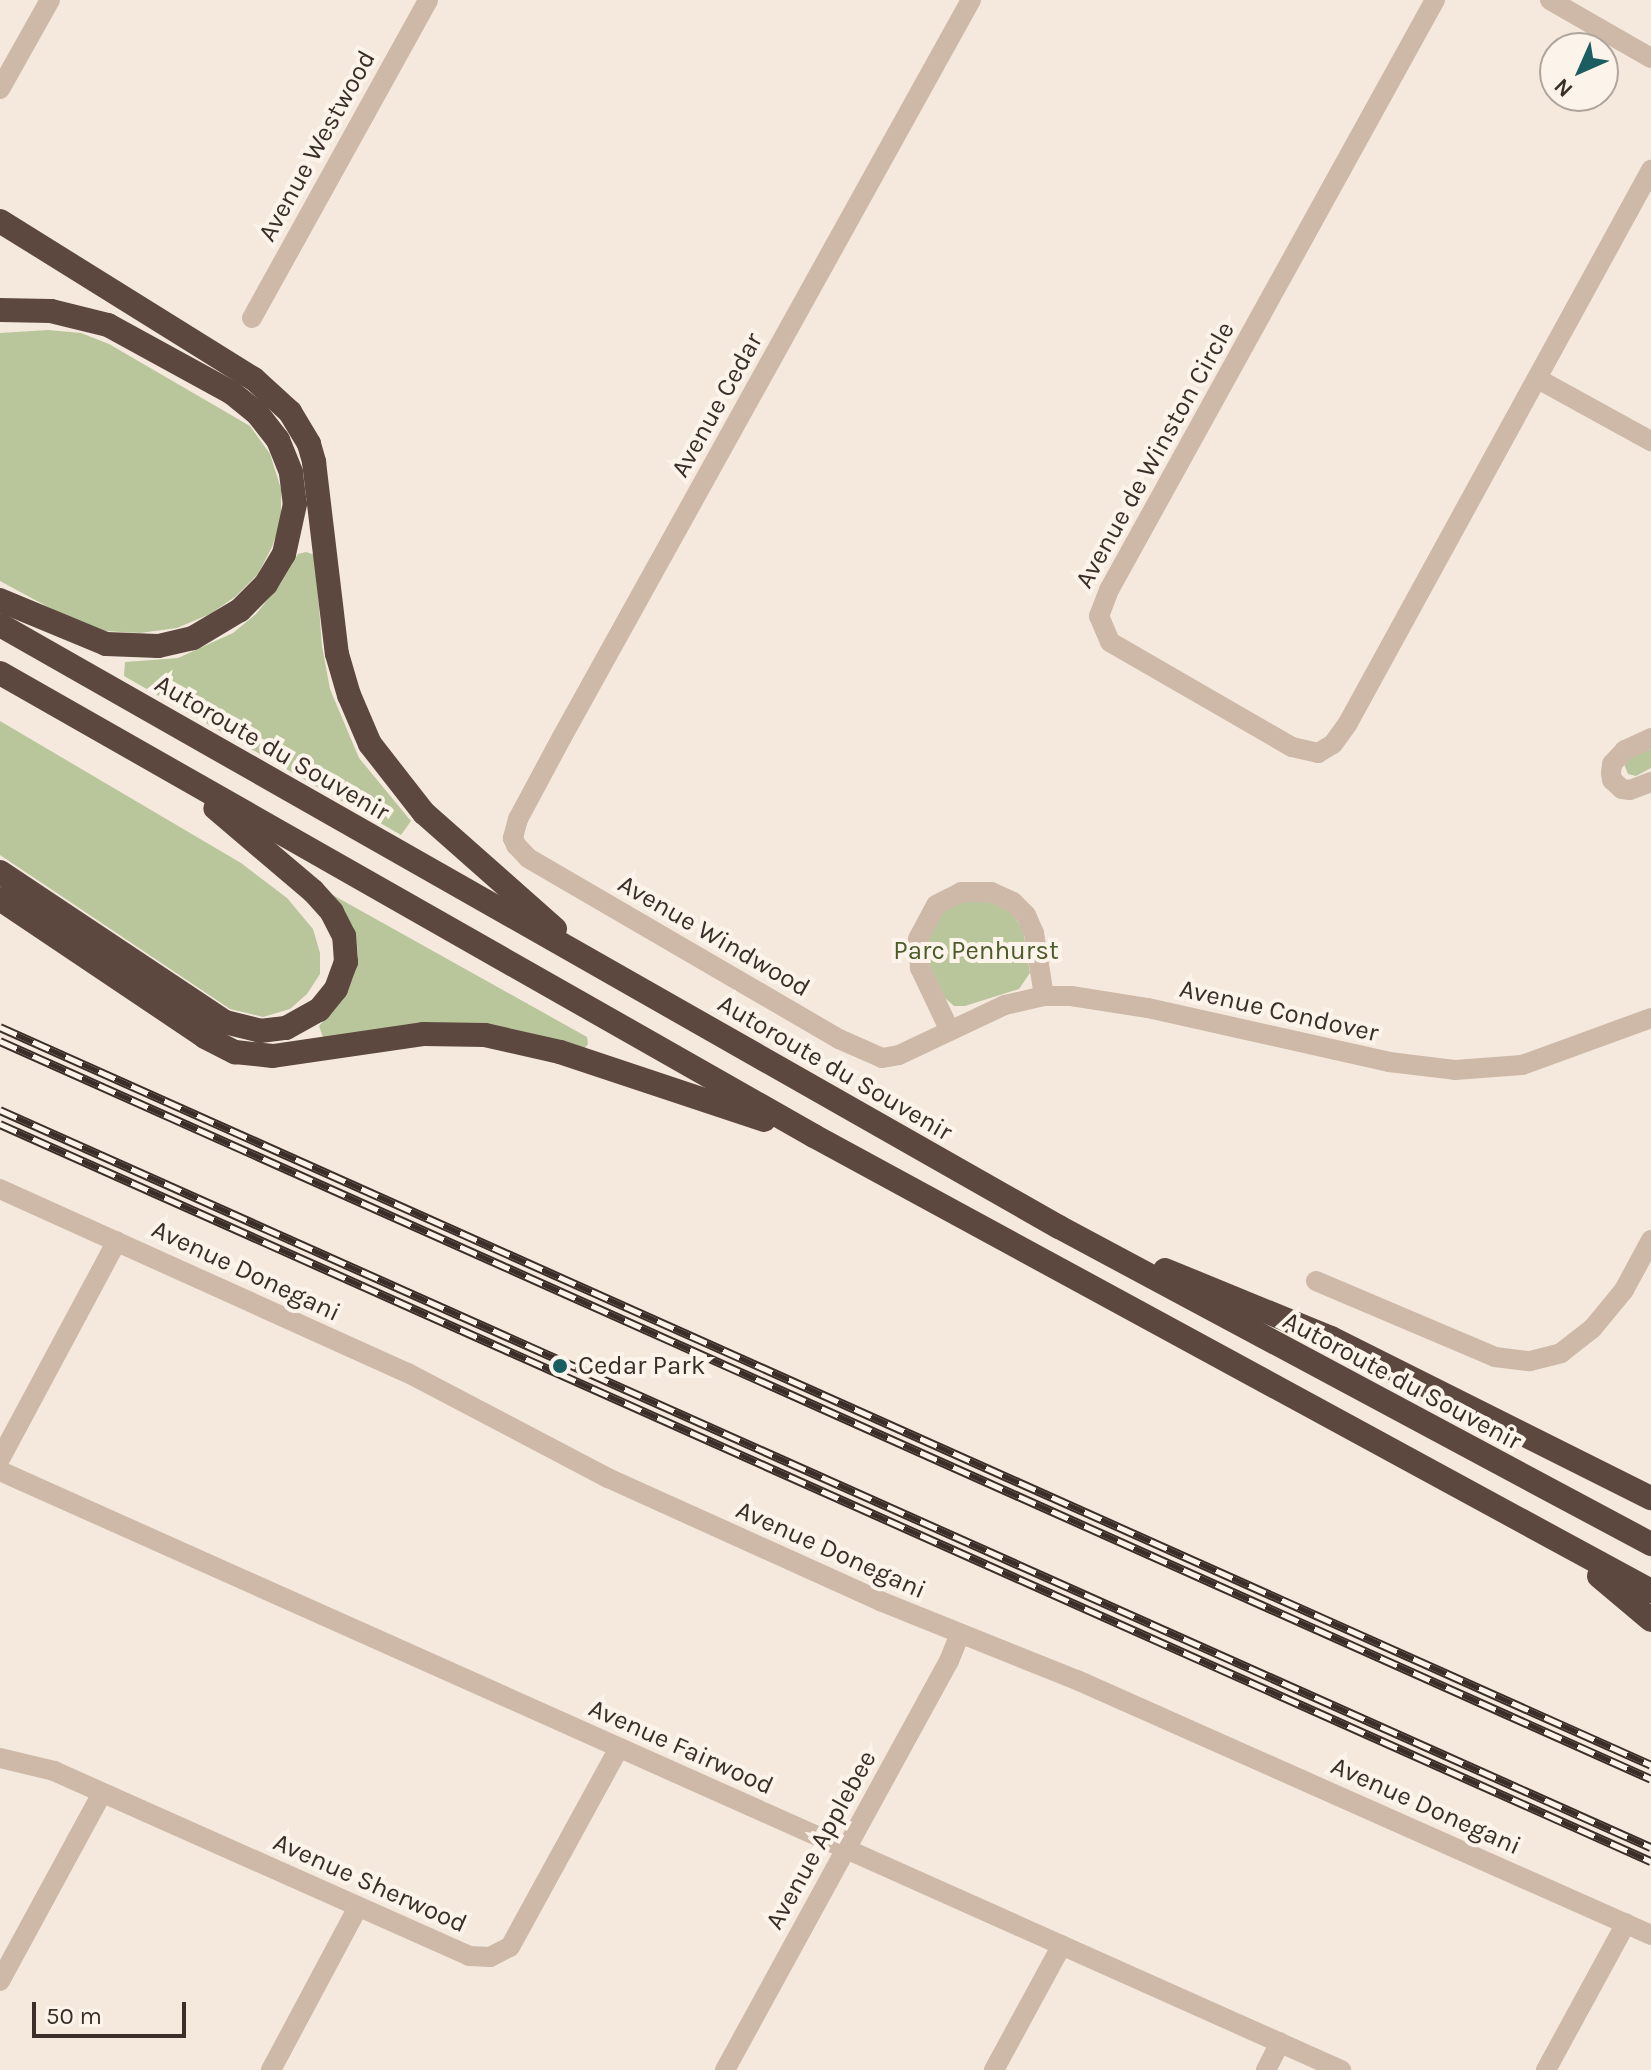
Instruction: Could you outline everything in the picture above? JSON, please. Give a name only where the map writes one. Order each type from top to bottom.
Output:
[{"type":"highway","points":[[0,221],[254,379],[290,412],[305,437],[314,462],[337,654],[349,695],[370,744],[424,813],[597,964]]},
{"type":"highway","points":[[0,310],[51,311],[108,325],[232,393],[257,413],[278,440],[291,473],[295,504],[284,554],[266,584],[232,616],[193,638],[158,646],[106,644],[0,600]]},
{"type":"highway","name":"Autoroute du Souvenir","points":[[0,625],[1059,1227],[1651,1544]]},
{"type":"highway","points":[[0,673],[814,1136],[1651,1591]]},
{"type":"highway","points":[[0,872],[225,1022],[247,1030],[272,1031],[308,1018],[329,1001],[342,976],[346,949],[339,923],[313,891],[167,768]]},
{"type":"highway","points":[[0,899],[205,1037],[235,1052],[273,1056],[424,1034],[485,1035],[560,1052],[814,1136]]},
{"type":"highway","points":[[1059,1227],[1331,1338],[1651,1498]]},
{"type":"highway","points":[[1567,1548],[1651,1620]]},
{"type":"street","points":[[0,89],[50,0]]},
{"type":"street","name":"Avenue Westwood","points":[[252,318],[428,0]]},
{"type":"street","name":"Avenue Cedar","points":[[513,838],[518,819],[562,737],[971,0]]},
{"type":"street","name":"Avenue de Winston Circle","points":[[1435,0],[1109,590],[1099,616],[1102,630],[1110,642],[1292,747],[1312,753],[1323,752],[1348,723],[1651,170]]},
{"type":"street","points":[[1550,0],[1651,58]]},
{"type":"street","points":[[1538,379],[1651,441]]},
{"type":"street","points":[[1651,738],[1625,750],[1612,764],[1611,773],[1612,780],[1622,789],[1630,790],[1651,782]]},
{"type":"street","name":"Avenue Windwood","points":[[513,838],[528,858],[839,1039],[874,1056],[899,1055]]},
{"type":"street","points":[[949,1029],[920,968],[918,939],[920,928],[936,905],[961,892],[991,892],[1013,902],[1026,915],[1034,933],[1044,996]]},
{"type":"street","name":"Avenue Condover","points":[[899,1055],[1005,1005],[1044,996],[1071,996],[1148,1008],[1389,1062],[1455,1070],[1526,1064],[1651,1018]]},
{"type":"street","name":"Avenue Donegani","points":[[0,1189],[408,1373],[608,1478],[960,1634],[1077,1680],[1651,1935]]},
{"type":"street","points":[[1316,1281],[1495,1357],[1517,1361],[1544,1360],[1577,1343],[1616,1301],[1651,1240]]},
{"type":"street","points":[[0,1459],[117,1241]]},
{"type":"street","name":"Avenue Fairwood","points":[[0,1471],[1341,2070]]},
{"type":"street","name":"Avenue Applebee","points":[[725,2070],[960,1634]]},
{"type":"street","name":"Avenue Sherwood","points":[[0,1758],[54,1771],[469,1956],[490,1957],[510,1947],[619,1748]]},
{"type":"street","points":[[0,1981],[102,1793]]},
{"type":"street","points":[[271,2070],[358,1907]]},
{"type":"street","points":[[1546,2070],[1626,1923]]},
{"type":"street","points":[[994,2070],[1062,1945]]},
{"type":"street","points":[[1266,2070],[1280,2042]]},
{"type":"green space","points":[[48,330],[81,333],[109,344],[250,426],[270,454],[281,489],[281,521],[272,547],[258,574],[235,597],[210,614],[177,628],[140,633],[105,631],[74,621],[0,581],[0,333]]},
{"type":"green space","points":[[306,552],[315,555],[322,646],[330,689],[359,758],[411,821],[401,835],[124,676],[125,662],[178,658],[233,633],[256,614],[281,583],[298,554]]},
{"type":"green space","points":[[0,721],[241,863],[287,898],[313,929],[320,953],[320,974],[307,994],[290,1009],[263,1017],[230,1009],[0,855]]},
{"type":"green space","points":[[1651,749],[1651,768],[1636,776],[1628,774],[1624,764],[1633,755]]},
{"type":"green space","points":[[331,894],[587,1037],[588,1044],[583,1050],[323,1037],[319,1026],[343,999],[353,978],[358,956],[356,934]]},
{"type":"green space","name":"Parc Penhurst","points":[[987,901],[1010,911],[1023,929],[1030,973],[1019,989],[965,1006],[954,1006],[945,998],[930,967],[927,943],[938,918],[947,908],[959,902]]},
{"type":"railway","points":[[0,1027],[1651,1765]]},
{"type":"railway","points":[[0,1041],[1651,1779]]},
{"type":"railway","points":[[0,1110],[1651,1847]]},
{"type":"railway","points":[[0,1124],[1651,1861]]},
{"type":"place","name":"Cedar Park","points":[[560,1366]]}]
